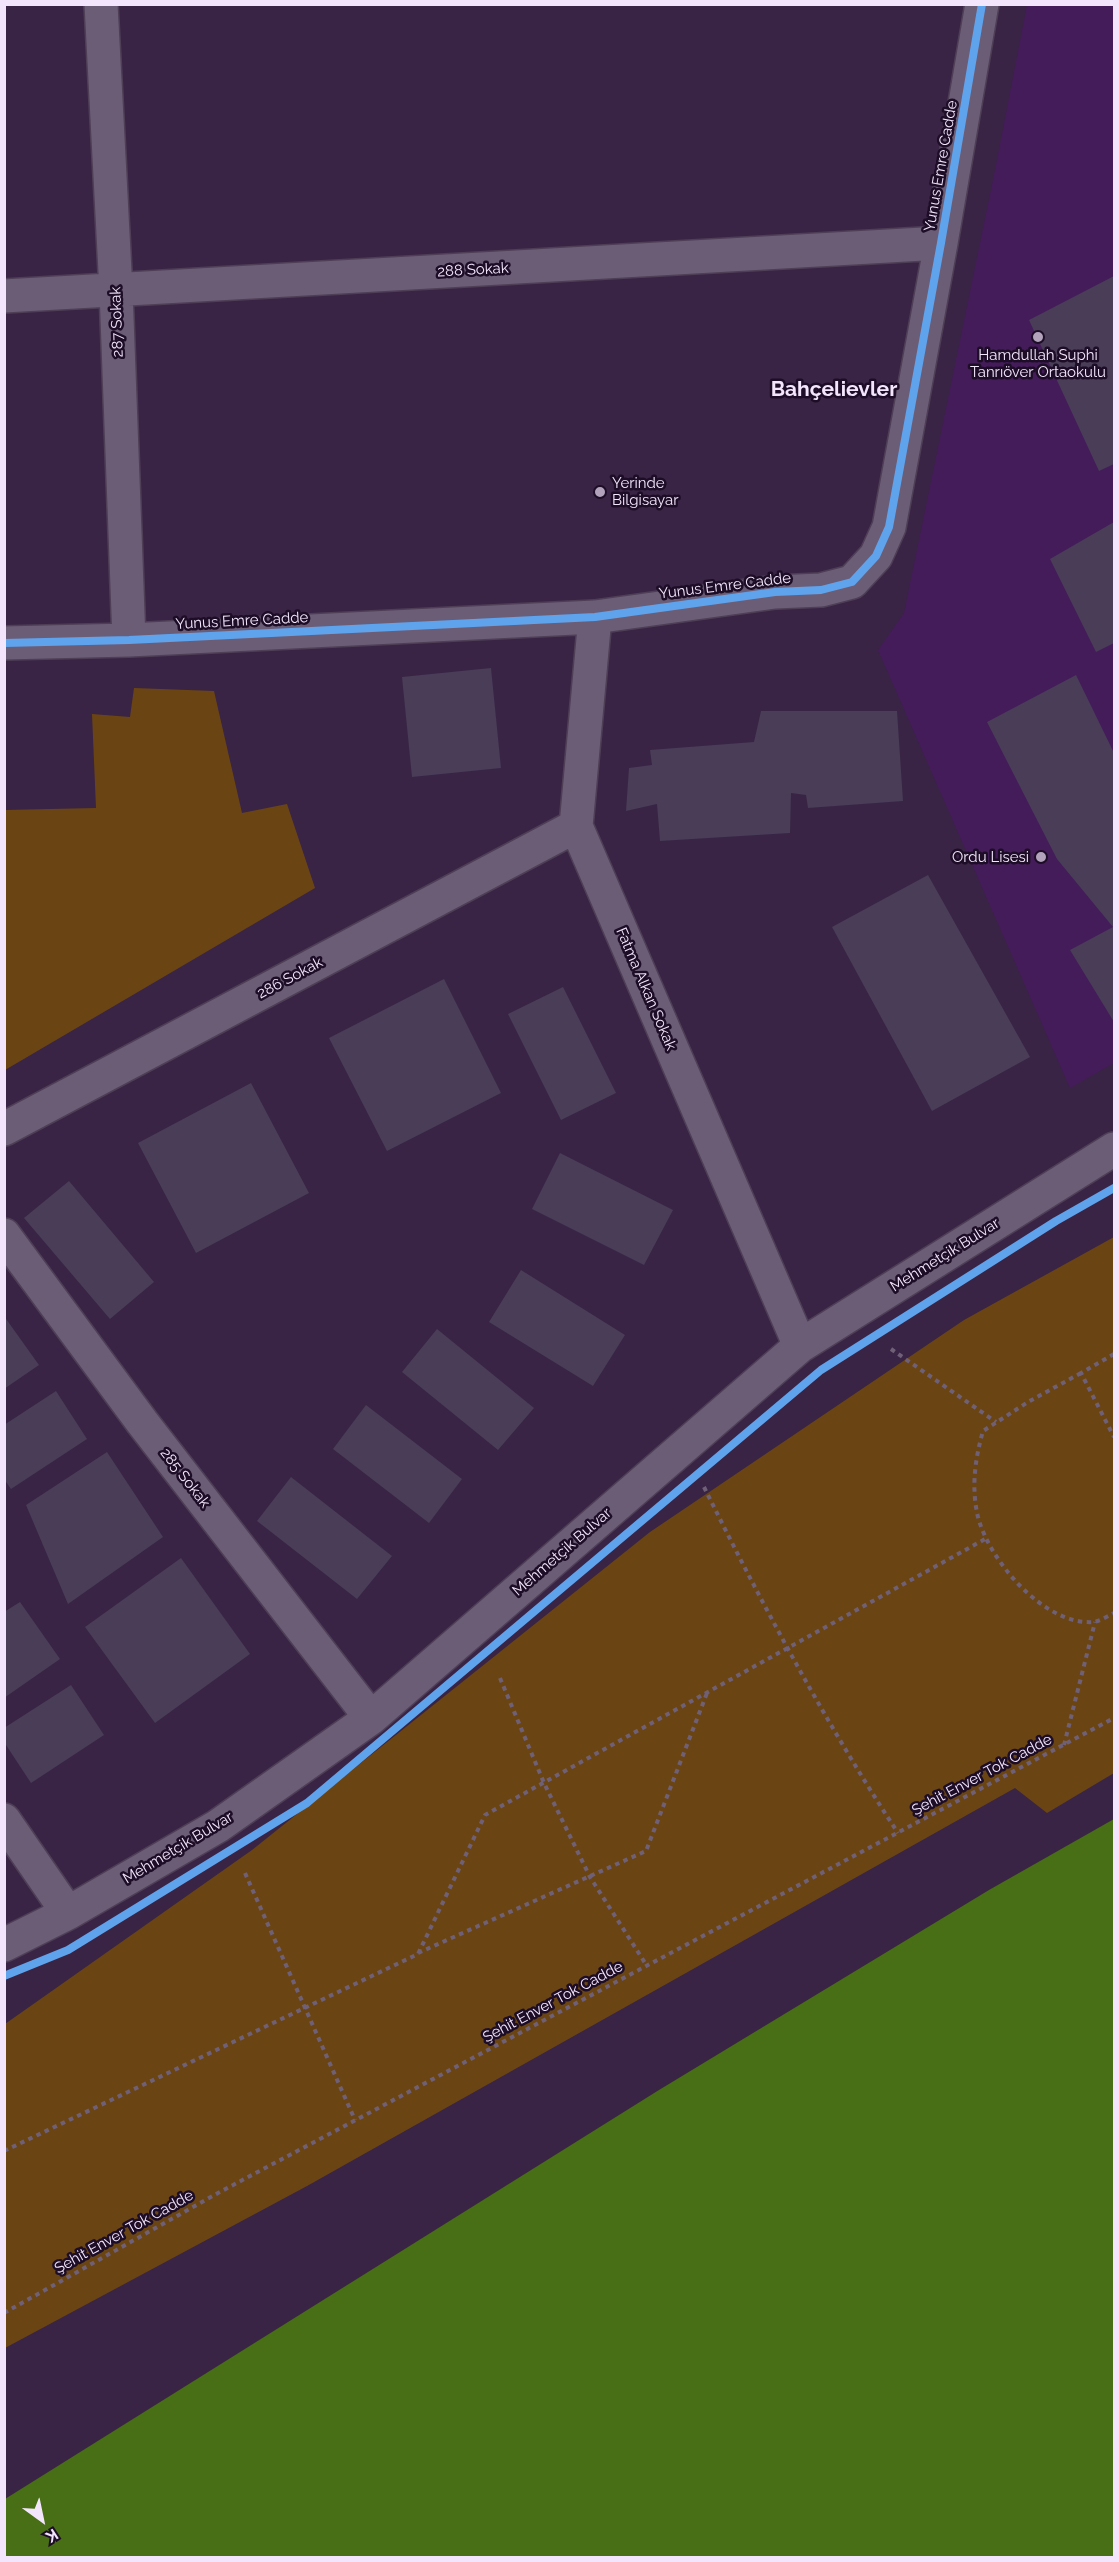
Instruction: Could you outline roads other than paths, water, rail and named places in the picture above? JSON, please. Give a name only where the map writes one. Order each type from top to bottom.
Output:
[{"type":"street","name":"287 Sokak","points":[[101,4],[116,291],[129,640]]},
{"type":"street","name":"Yunus Emre Cadde","points":[[4,643],[129,640],[595,617],[775,591],[821,590],[852,582],[876,556],[889,526],[982,4]]},
{"type":"street","name":"288 Sokak","points":[[4,296],[941,243]]},
{"type":"street","name":"Fatma Alkan Sokak","points":[[595,617],[576,826],[800,1346]]},
{"type":"street","name":"286 Sokak","points":[[4,1129],[576,826]]},
{"type":"street","name":"Mehmetçik Bulvar","points":[[4,1945],[68,1913],[218,1826],[371,1718],[800,1346],[1114,1149]]},
{"type":"street","name":"285 Sokak","points":[[4,1235],[142,1422],[371,1718]]},
{"type":"street","points":[[4,1820],[68,1913]]},
{"type":"place","name":"Hamdullah Suphi Tanrıöver Ortaokulu","points":[[1038,337]]},
{"type":"place","name":"Yerinde Bilgisayar","points":[[600,492]]},
{"type":"place","name":"Ordu Lisesi","points":[[1041,857]]},
{"type":"district","name":"Bahçelievler","points":[[834,390]]}]
